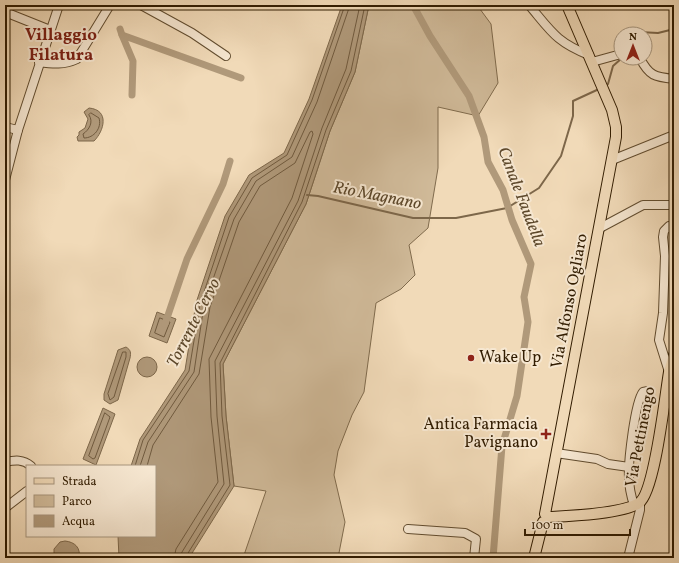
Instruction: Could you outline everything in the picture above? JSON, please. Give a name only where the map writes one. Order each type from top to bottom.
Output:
[{"type":"main road","points":[[567,5],[590,58]]},
{"type":"main road","name":"Via Alfonso Ogliaro","points":[[534,558],[545,518],[616,137],[616,127],[601,83],[590,58]]},
{"type":"main road","name":"Via Pettinengo","points":[[545,518],[618,510],[637,504],[644,497],[651,479],[669,372],[674,356]]},
{"type":"street","points":[[5,180],[18,130],[39,62],[59,5]]},
{"type":"street","points":[[39,62],[56,64],[69,63],[77,60],[110,5]]},
{"type":"street","points":[[141,5],[192,33],[226,56]]},
{"type":"street","points":[[529,5],[556,37],[569,47],[590,58],[613,55]]},
{"type":"street","points":[[5,12],[50,30]]},
{"type":"street","points":[[644,66],[656,78],[674,79]]},
{"type":"street","points":[[5,127],[18,130]]},
{"type":"street","points":[[612,160],[674,135]]},
{"type":"street","points":[[600,228],[642,205],[674,205]]},
{"type":"street","points":[[669,372],[659,340],[663,313],[666,256],[663,237],[664,231],[669,226],[674,226]]},
{"type":"street","points":[[628,558],[640,510],[629,478],[629,466],[639,400],[643,392],[648,391]]},
{"type":"street","points":[[556,453],[597,459],[608,464],[629,466]]},
{"type":"street","points":[[5,462],[16,460],[25,461],[30,465]]},
{"type":"street","points":[[5,508],[26,492]]},
{"type":"street","points":[[408,529],[465,533],[476,539],[474,558]]},
{"type":"green space","points":[[369,5],[477,5],[491,24],[498,83],[478,116],[438,107],[438,168],[428,228],[409,245],[415,275],[401,289],[376,303],[364,392],[352,415],[338,451],[334,475],[345,522],[338,558],[243,558],[266,491],[234,486],[226,416],[223,364],[306,204],[330,131],[355,72]]},
{"type":"water","name":"Torrente Cervo","points":[[342,5],[369,5],[355,72],[330,131],[306,204],[223,364],[226,416],[234,486],[189,558],[119,558],[118,537],[156,537],[156,465],[131,465],[140,439],[185,370],[196,303],[225,216],[249,175],[284,153],[309,99]]},
{"type":"water","points":[[89,108],[100,113],[103,122],[102,127],[98,137],[94,141],[78,141],[77,137],[79,132],[85,128],[88,119],[84,112]]},
{"type":"water","points":[[157,312],[176,319],[167,343],[149,336]]},
{"type":"water","points":[[126,347],[129,349],[130,358],[118,400],[110,404],[104,400],[104,394],[118,350]]},
{"type":"water","points":[[147,357],[154,360],[157,367],[154,374],[147,377],[140,374],[137,367],[140,360]]},
{"type":"water","points":[[103,408],[115,414],[96,465],[83,459]]},
{"type":"water","points":[[65,541],[74,544],[78,548],[79,558],[54,558],[54,549],[60,542]]},
{"type":"waterway","name":"Canale Faudella","points":[[413,5],[430,36],[469,96],[484,137],[488,162],[503,190],[512,220],[531,264],[524,297],[528,322],[517,396],[502,446],[493,558]]},
{"type":"waterway","points":[[120,29],[122,35],[241,78]]},
{"type":"waterway","name":"Rio Magnano","points":[[653,33],[674,29]]},
{"type":"waterway","points":[[122,35],[133,61],[132,95]]},
{"type":"waterway","name":"Rio Magnano","points":[[605,86],[608,84],[613,66]]},
{"type":"waterway","name":"Rio Magnano","points":[[307,195],[318,196],[413,218],[456,218],[507,208],[539,188],[561,156],[573,116],[573,101],[599,89]]},
{"type":"waterway","points":[[165,324],[187,259],[223,184],[230,161]]},
{"type":"place","name":"Wake Up","points":[[471,358]]},
{"type":"place","name":"Antica Farmacia Pavignano","points":[[546,434]]},
{"type":"district","name":"Villaggio Filatura","points":[[61,45]]}]
